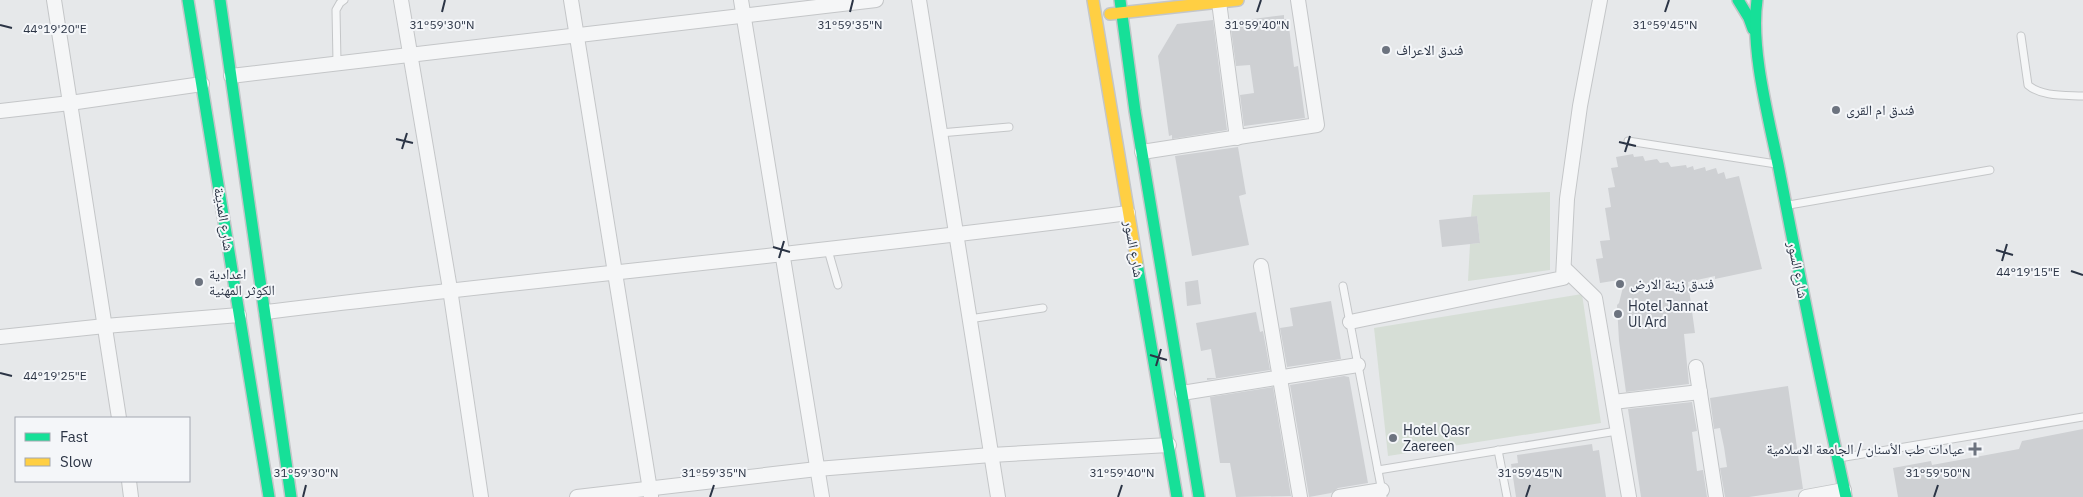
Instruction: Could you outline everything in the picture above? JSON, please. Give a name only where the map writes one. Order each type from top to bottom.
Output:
[{"type":"main road","name":"شارع المدينة","points":[[188,0],[269,497]]},
{"type":"main road","name":"شارع المدينة","points":[[220,0],[291,497]]},
{"type":"main road","name":"شارع السور","points":[[1093,0],[1128,213],[1170,445],[1177,497]]},
{"type":"main road","name":"شارع السور","points":[[1120,0],[1135,111],[1199,497]]},
{"type":"main road","points":[[1096,15],[1238,0]]},
{"type":"main road","points":[[1738,0],[1749,18],[1757,42]]},
{"type":"main road","points":[[1757,0],[1755,14],[1757,42]]},
{"type":"main road","name":"شارع السور","points":[[1757,42],[1786,206],[1845,494]]},
{"type":"main road","points":[[1112,116],[1135,111]]},
{"type":"street","points":[[54,0],[119,417]]},
{"type":"street","points":[[401,0],[450,289],[481,497]]},
{"type":"street","points":[[571,0],[651,493]]},
{"type":"street","points":[[741,0],[822,497]]},
{"type":"street","points":[[231,76],[876,0]]},
{"type":"street","points":[[919,0],[998,497]]},
{"type":"street","points":[[1142,152],[1317,126],[1298,0]]},
{"type":"street","points":[[1350,322],[1563,278],[1570,180],[1580,106],[1600,0]]},
{"type":"street","points":[[1219,2],[1237,138]]},
{"type":"street","points":[[0,111],[202,84]]},
{"type":"street","points":[[266,312],[450,289],[956,236],[1128,213]]},
{"type":"street","points":[[1261,266],[1300,497]]},
{"type":"street","points":[[1564,268],[1595,298],[1629,497]]},
{"type":"street","points":[[0,337],[239,315]]},
{"type":"street","points":[[1182,393],[1358,365]]},
{"type":"street","points":[[1696,367],[1716,497]]},
{"type":"street","points":[[1613,402],[1700,392]]},
{"type":"street","points":[[577,497],[651,493],[817,469],[991,455],[1170,445]]},
{"type":"street","points":[[129,482],[131,497]]},
{"type":"street","points":[[1339,497],[1382,494]]},
{"type":"street","points":[[1806,497],[1845,494]]},
{"type":"lane","points":[[337,62],[336,10],[344,0]]},
{"type":"lane","points":[[2021,36],[2028,85],[2034,91],[2046,94],[2083,96]]},
{"type":"lane","points":[[940,133],[1009,128]]},
{"type":"lane","points":[[1628,142],[1778,164]]},
{"type":"lane","points":[[1786,206],[1990,170]]},
{"type":"lane","points":[[828,250],[838,285]]},
{"type":"lane","points":[[1343,286],[1382,494]]},
{"type":"lane","points":[[969,320],[1044,308]]},
{"type":"lane","points":[[1838,458],[2083,417]]},
{"type":"lane","points":[[1378,470],[1617,431]]},
{"type":"lane","points":[[1498,450],[1507,497]]},
{"type":"shaded area","points":[[1550,192],[1550,270],[1468,281],[1470,244],[1480,243],[1477,216],[1471,217],[1473,195]]},
{"type":"shaded area","points":[[1582,294],[1601,423],[1388,456],[1374,328]]},
{"type":"building","points":[[1284,15],[1284,19],[1288,19],[1294,67],[1298,66],[1305,118],[1244,126],[1240,95],[1254,93],[1250,65],[1236,66],[1230,22]]},
{"type":"building","points":[[1213,20],[1227,130],[1172,139],[1172,135],[1169,136],[1158,56],[1177,24]]},
{"type":"building","points":[[1238,147],[1246,194],[1239,196],[1249,245],[1192,256],[1175,156]]},
{"type":"building","points":[[1633,154],[1634,157],[1643,156],[1645,161],[1657,159],[1660,163],[1668,162],[1671,167],[1686,165],[1687,168],[1693,166],[1694,170],[1705,167],[1706,171],[1716,168],[1718,174],[1724,172],[1726,179],[1739,176],[1762,269],[1715,279],[1715,276],[1688,282],[1695,333],[1684,334],[1689,384],[1626,392],[1619,341],[1617,305],[1625,279],[1600,283],[1596,259],[1603,258],[1600,241],[1610,240],[1605,208],[1611,207],[1608,188],[1615,187],[1611,168],[1618,167],[1616,157]]},
{"type":"building","points":[[1477,216],[1480,243],[1442,247],[1439,220]]},
{"type":"building","points":[[1198,280],[1201,304],[1187,306],[1185,282]]},
{"type":"building","points":[[1331,301],[1341,359],[1287,367],[1280,328],[1293,326],[1290,308]]},
{"type":"building","points":[[1256,312],[1260,332],[1263,331],[1270,370],[1207,380],[1207,378],[1216,378],[1211,349],[1201,351],[1196,323]]},
{"type":"building","points":[[1344,376],[1349,377],[1368,483],[1338,488],[1331,493],[1309,497],[1290,385]]},
{"type":"building","points":[[1788,386],[1803,489],[1749,497],[1725,497],[1720,468],[1727,467],[1724,447],[1720,428],[1714,429],[1710,398]]},
{"type":"building","points":[[1273,387],[1291,496],[1236,497],[1230,463],[1220,463],[1210,397]]},
{"type":"building","points":[[1692,402],[1697,431],[1692,432],[1697,471],[1703,470],[1707,497],[1641,497],[1628,409]]},
{"type":"building","points":[[2083,429],[2083,497],[1898,497],[1893,468],[1931,461],[1932,465],[2019,449],[2022,441]]},
{"type":"building","points":[[1592,444],[1593,451],[1599,450],[1606,497],[1516,497],[1511,464],[1518,463],[1517,455]]},
{"type":"traffic: fast","points":[[188,0],[269,497]]},
{"type":"traffic: fast","points":[[220,0],[291,497]]},
{"type":"traffic: fast","points":[[1120,0],[1135,111],[1199,497]]},
{"type":"traffic: fast","points":[[1738,0],[1749,18],[1753,29]]},
{"type":"traffic: fast","points":[[1757,0],[1756,40],[1758,62],[1811,333],[1846,497]]},
{"type":"traffic: fast","points":[[1137,263],[1177,497]]},
{"type":"traffic: slow","points":[[1093,0],[1137,263]]},
{"type":"traffic: slow","points":[[1110,14],[1238,0]]},
{"type":"place","name":"فندق الاعراف","points":[[1386,50]]},
{"type":"place","name":"فندق ام القرى","points":[[1836,110]]},
{"type":"place","name":"اعدادية الكوثر المهنية","points":[[199,282]]},
{"type":"place","name":"فندق زينة الارض","points":[[1620,284]]},
{"type":"place","name":"Hotel Jannat Ul Ard","points":[[1618,314]]},
{"type":"place","name":"Hotel Qasr Zaereen","points":[[1393,438]]},
{"type":"place","name":"عيادات طب الأسنان / الجامعة الاسلامية","points":[[1975,449]]}]
